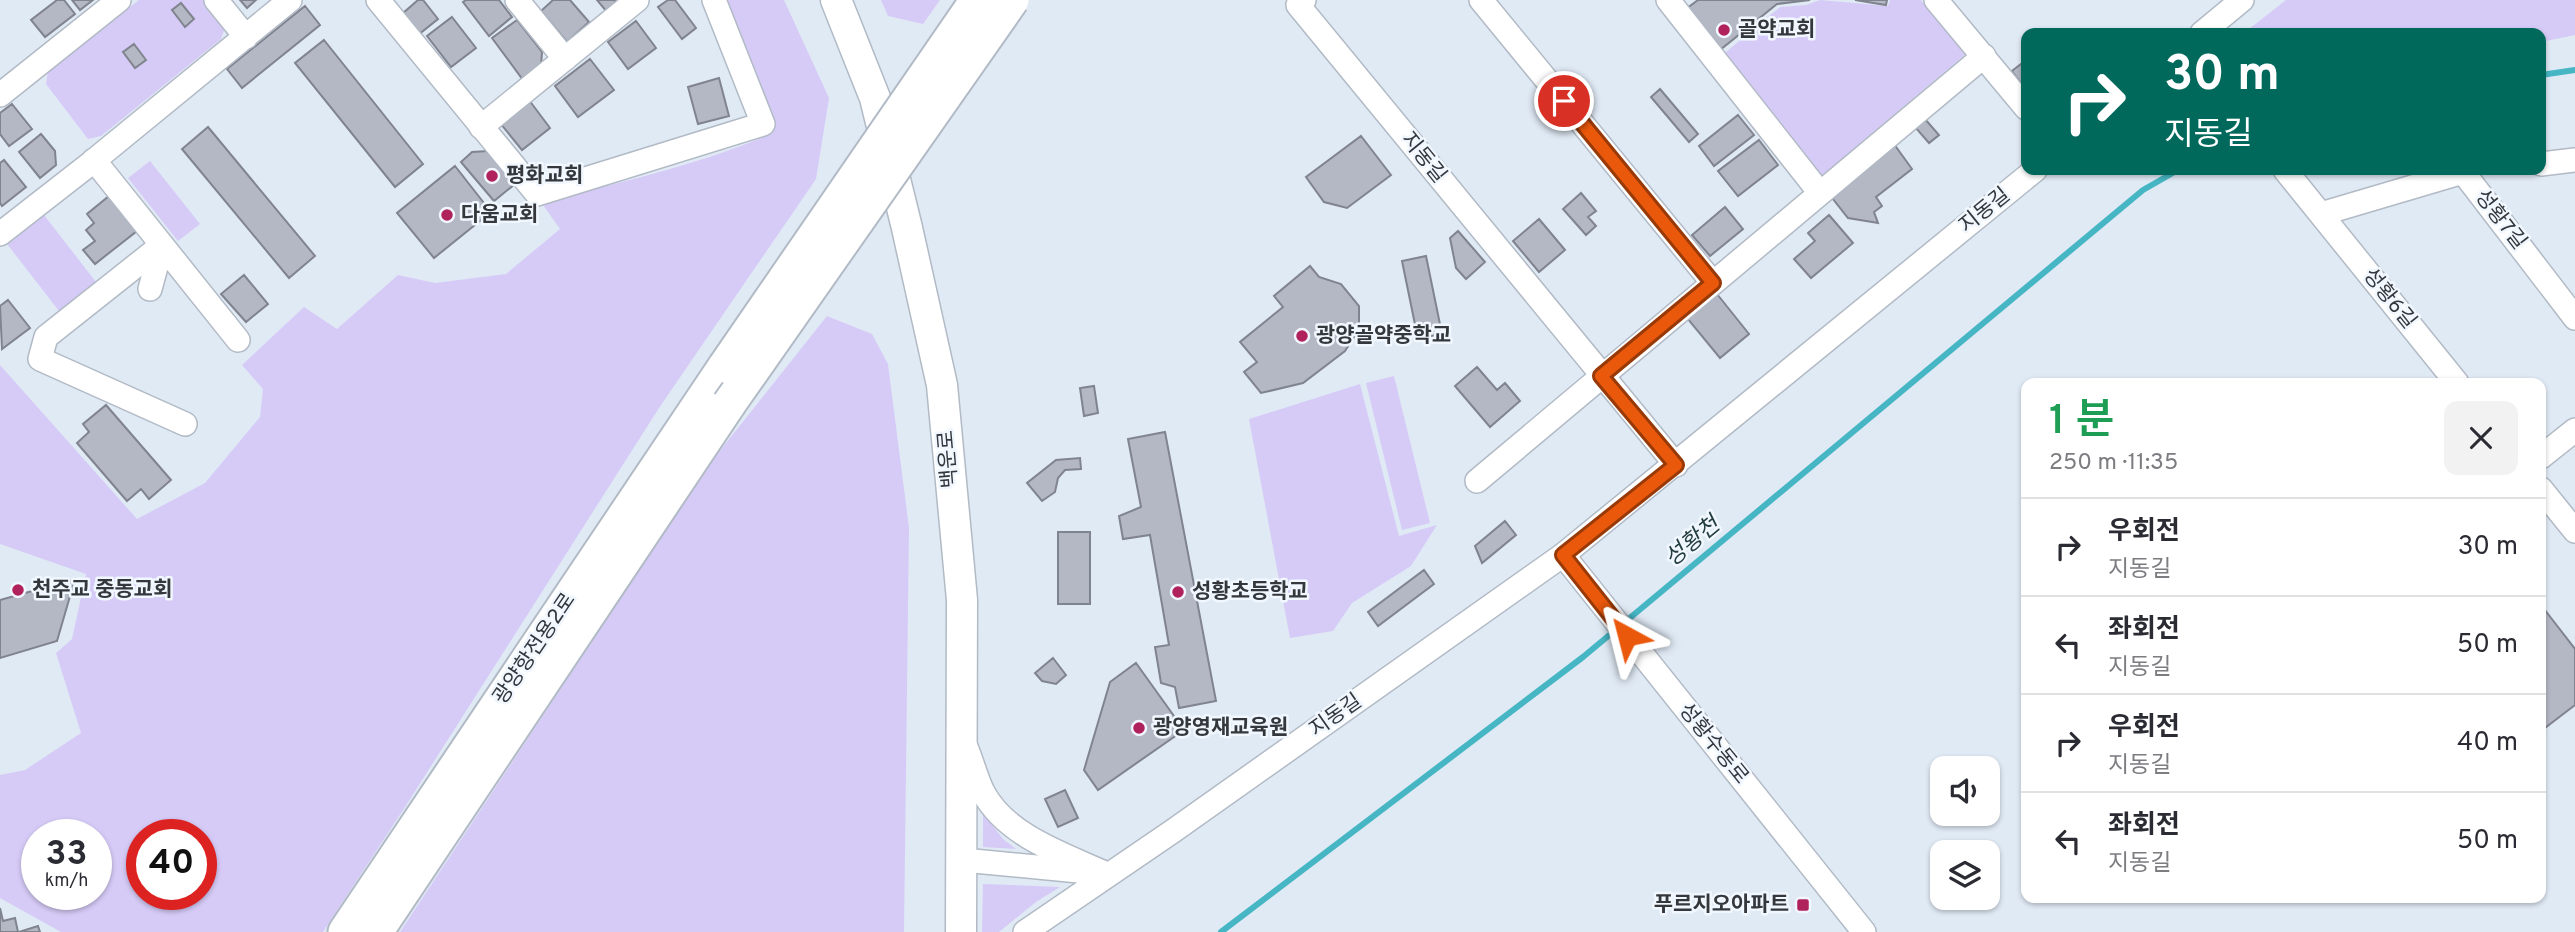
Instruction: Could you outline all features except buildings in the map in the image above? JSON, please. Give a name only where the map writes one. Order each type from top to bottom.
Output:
[{"type":"highway","name":"광양항전용2로","points":[[345,932],[724,366],[977,0]]},
{"type":"highway","name":"광양항전용2로","points":[[376,932],[729,404],[1012,0]]},
{"type":"main road","name":"백운로","points":[[836,0],[875,98],[908,228],[942,385],[962,600],[961,932]]},
{"type":"street","points":[[2,89],[119,0]]},
{"type":"street","points":[[216,0],[246,37]]},
{"type":"street","points":[[0,234],[290,0]]},
{"type":"street","points":[[517,0],[565,59]]},
{"type":"street","points":[[481,127],[637,0]]},
{"type":"street","points":[[380,1],[537,194],[764,124],[714,0]]},
{"type":"street","points":[[1481,0],[1713,283]]},
{"type":"street","points":[[1668,0],[1820,193]]},
{"type":"street","points":[[1936,0],[2021,102]]},
{"type":"street","points":[[2208,28],[2242,0]]},
{"type":"street","name":"지동길","points":[[1301,2],[1601,376],[1676,465]]},
{"type":"street","points":[[1477,481],[1984,56]]},
{"type":"street","points":[[94,160],[238,340]]},
{"type":"street","points":[[2546,163],[2575,160]]},
{"type":"street","name":"지동길","points":[[1025,932],[1174,831],[1563,555],[2029,175]]},
{"type":"street","name":"성황6길","points":[[2289,175],[2453,378]]},
{"type":"street","name":"성황7길","points":[[2314,205],[2454,175]]},
{"type":"street","name":"성황7길","points":[[2465,175],[2575,318]]},
{"type":"street","points":[[150,289],[162,244]]},
{"type":"street","points":[[162,244],[46,337],[40,359],[186,424]]},
{"type":"street","points":[[2546,453],[2575,430]]},
{"type":"street","points":[[2546,494],[2575,531]]},
{"type":"street","name":"성황수동로","points":[[1563,555],[1864,932]]},
{"type":"street","points":[[963,736],[984,794],[1010,825],[1042,845],[1107,874]]},
{"type":"street","points":[[963,860],[1107,874]]},
{"type":"shaded area","points":[[139,0],[203,0],[225,28],[221,39],[101,136],[88,139],[46,84],[48,71]]},
{"type":"shaded area","points":[[715,0],[784,0],[829,98],[816,179],[659,408],[323,932],[61,932],[22,910],[112,910],[112,819],[21,819],[21,910],[0,898],[0,775],[25,770],[81,733],[56,653],[72,639],[86,574],[0,544],[0,365],[137,519],[205,483],[260,417],[263,389],[242,365],[304,307],[337,329],[398,275],[435,283],[506,274],[560,229],[541,202],[688,164],[773,133]]},
{"type":"shaded area","points":[[881,0],[940,0],[923,24],[888,16]]},
{"type":"shaded area","points":[[1820,0],[1888,6],[1890,0],[1921,0],[1967,53],[1820,177],[1720,57],[1780,7],[1806,5]]},
{"type":"shaded area","points":[[2286,0],[2575,0],[2575,35],[2546,41],[2546,28],[2250,28]]},
{"type":"shaded area","points":[[150,161],[200,224],[178,241],[128,178]]},
{"type":"shaded area","points":[[44,215],[96,282],[59,311],[7,244]]},
{"type":"shaded area","points":[[827,316],[872,334],[888,364],[909,528],[904,932],[400,932],[710,463]]},
{"type":"shaded area","points":[[1394,376],[1430,523],[1402,530],[1366,383]]},
{"type":"shaded area","points":[[1360,384],[1399,536],[1437,525],[1411,566],[1352,603],[1333,631],[1290,638],[1249,419]]},
{"type":"shaded area","points":[[983,813],[1003,839],[1016,849],[983,847]]},
{"type":"shaded area","points":[[983,884],[1060,887],[1036,902],[999,932],[982,932]]},
{"type":"waterway","name":"성황천","points":[[2546,74],[2575,70]]},
{"type":"waterway","name":"성황천","points":[[1221,932],[1583,657],[2143,190],[2169,175]]},
{"type":"place","name":"골약교회","points":[[1724,30]]},
{"type":"place","name":"평화교회","points":[[492,176]]},
{"type":"place","name":"다움교회","points":[[447,215]]},
{"type":"place","name":"광양골약중학교","points":[[1302,336]]},
{"type":"place","name":"천주교 중동교회","points":[[18,590]]},
{"type":"place","name":"성황초등학교","points":[[1178,592]]},
{"type":"place","name":"광양영재교육원","points":[[1139,728]]},
{"type":"place","name":"푸르지오아파트","points":[[1803,905]]},
{"type":"route","points":[[1564,101],[1713,283],[1601,376],[1676,465],[1563,555],[1627,636]]}]
